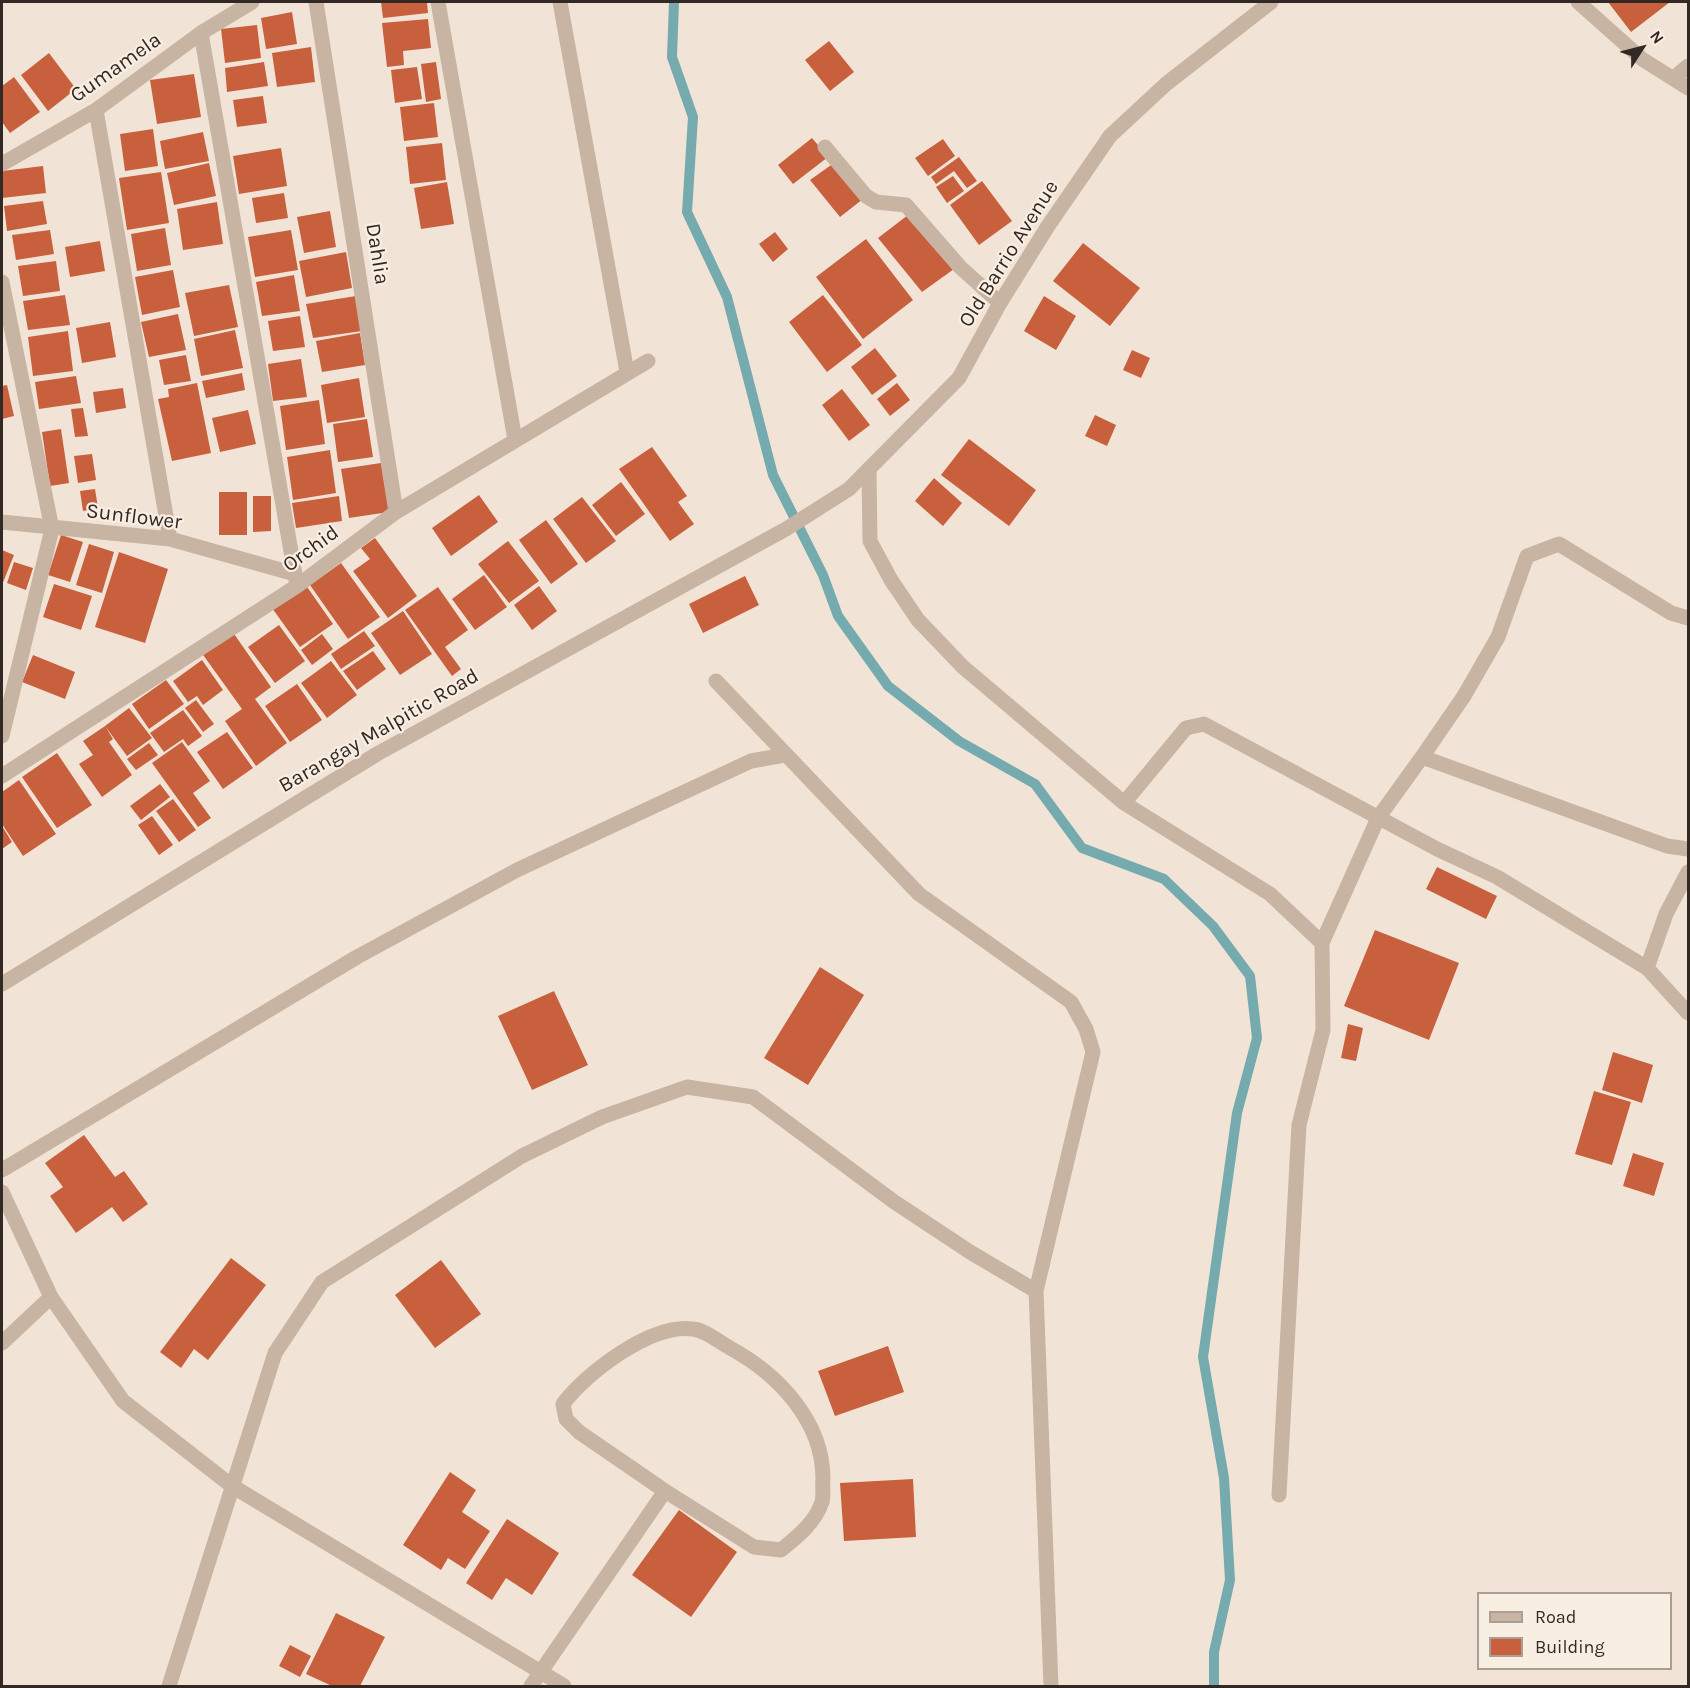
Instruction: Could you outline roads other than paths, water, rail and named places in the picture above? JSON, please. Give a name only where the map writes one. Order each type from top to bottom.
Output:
[{"type":"street","name":"Gumamela","points":[[2,165],[96,110],[201,33],[252,2]]},
{"type":"street","name":"Dahlia","points":[[316,2],[396,513]]},
{"type":"street","points":[[438,2],[515,440]]},
{"type":"street","points":[[560,2],[627,372]]},
{"type":"street","name":"Old Barrio Avenue","points":[[786,529],[849,489],[959,378],[1000,303],[1048,226],[1110,136],[1166,84],[1271,2]]},
{"type":"street","points":[[1578,2],[1642,59],[1689,88]]},
{"type":"street","points":[[201,33],[296,580]]},
{"type":"street","points":[[1674,78],[1689,66]]},
{"type":"street","points":[[96,110],[170,539]]},
{"type":"street","points":[[825,147],[866,196],[876,202],[906,205],[960,267],[1000,303]]},
{"type":"street","points":[[2,282],[52,529],[2,736]]},
{"type":"street","name":"Orchid","points":[[2,776],[396,513],[648,361]]},
{"type":"street","points":[[869,469],[870,541],[891,580],[918,620],[963,668],[1124,803],[1270,894],[1322,943]]},
{"type":"street","name":"Sunflower","points":[[2,522],[52,529],[170,539],[296,580]]},
{"type":"street","name":"Barangay Malpitic Road","points":[[2,984],[377,754],[786,529]]},
{"type":"street","points":[[1279,1495],[1299,1125],[1323,1030],[1322,943],[1378,818],[1464,696],[1498,637],[1527,556],[1559,544],[1671,613],[1689,618]]},
{"type":"street","points":[[716,681],[784,756],[919,894],[1071,1002],[1086,1029],[1093,1052],[1036,1291],[1051,1686]]},
{"type":"street","points":[[1124,803],[1186,728],[1204,724],[1378,818],[1497,877],[1647,968],[1689,1013]]},
{"type":"street","points":[[2,1170],[357,957],[516,870],[751,761],[784,756]]},
{"type":"street","points":[[1422,758],[1667,846],[1689,849]]},
{"type":"street","points":[[1647,968],[1666,914],[1689,872]]},
{"type":"street","points":[[170,1686],[276,1353],[322,1282],[522,1156],[602,1116],[687,1087],[753,1097],[893,1201],[970,1252],[1036,1291]]},
{"type":"street","points":[[2,1192],[51,1297],[123,1401],[232,1486],[564,1686]]},
{"type":"street","points":[[2,1343],[51,1297]]},
{"type":"street","points":[[694,1329],[753,1360],[790,1394],[810,1425],[823,1464],[822,1501],[812,1521],[781,1550],[754,1548],[665,1491],[579,1432],[566,1419],[563,1404],[570,1395],[616,1357],[659,1331],[694,1329]]},
{"type":"street","points":[[531,1686],[665,1491]]},
{"type":"waterway","points":[[674,2],[672,57],[693,117],[687,212],[727,297],[773,475],[823,575],[838,616],[888,686],[959,741],[1035,784],[1082,848],[1164,879],[1213,926],[1250,976],[1257,1038],[1237,1113],[1203,1357],[1224,1478],[1230,1580],[1214,1652],[1214,1686]]}]
